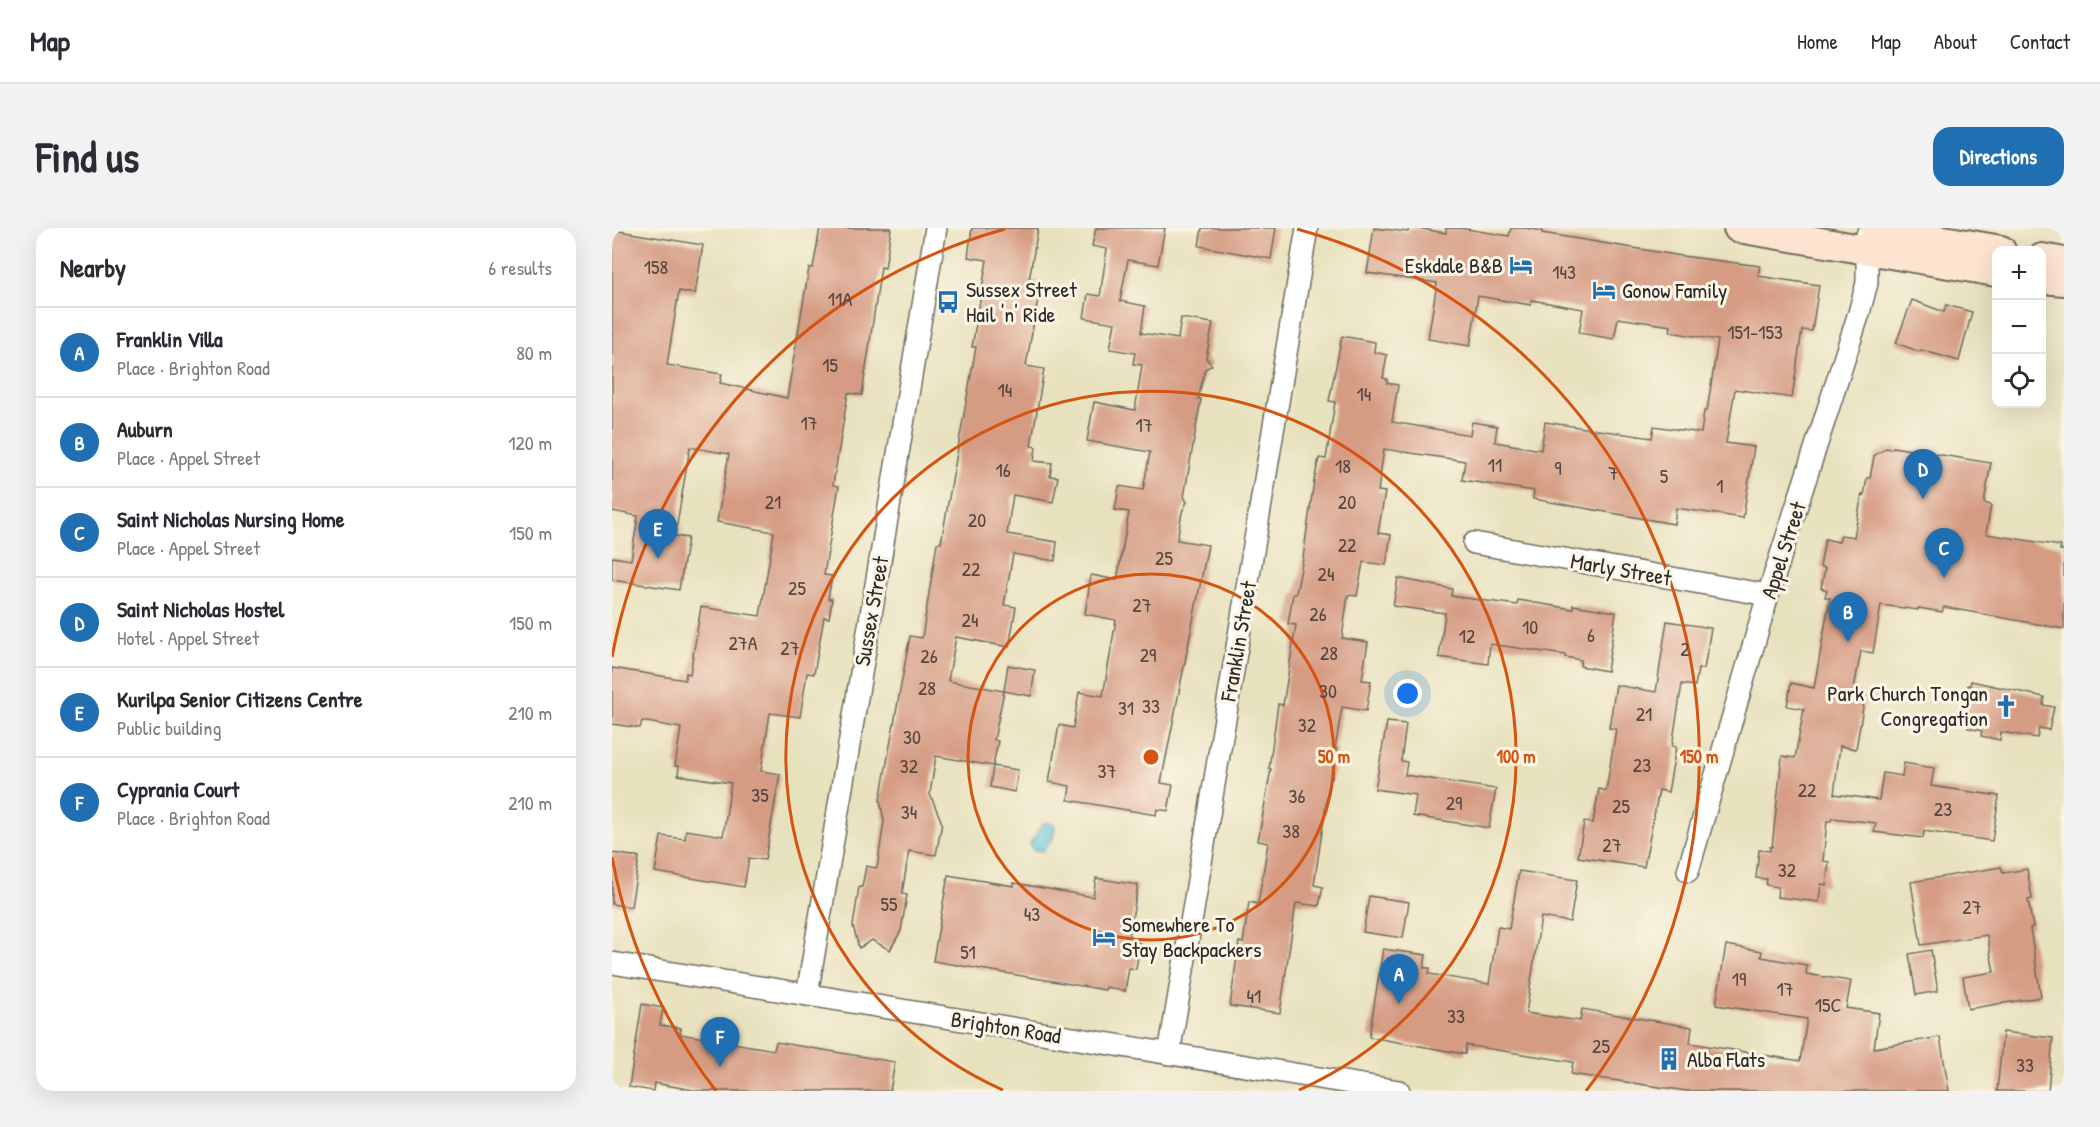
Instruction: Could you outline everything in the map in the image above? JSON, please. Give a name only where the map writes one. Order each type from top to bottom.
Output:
[{"type":"main road","points":[[1738,228],[1870,236],[1992,249]]},
{"type":"main road","points":[[1870,236],[1992,271]]},
{"type":"main road","points":[[2046,259],[2064,262]]},
{"type":"main road","points":[[2046,279],[2064,281]]},
{"type":"street","name":"Sussex Street","points":[[807,995],[936,228]]},
{"type":"street","name":"Franklin Street","points":[[1169,1054],[1307,228]]},
{"type":"street","name":"Appel Street","points":[[1688,871],[1768,595],[1862,303],[1867,282],[1870,236]]},
{"type":"street","name":"Marly Street","points":[[1474,543],[1768,595]]},
{"type":"street","name":"Brighton Road","points":[[612,963],[1399,1091]]},
{"type":"water","points":[[1047,822],[1055,826],[1053,838],[1043,851],[1033,850],[1031,842],[1042,824]]},
{"type":"building","points":[[820,228],[891,228],[885,268],[881,267],[862,395],[848,393],[833,485],[839,486],[824,575],[832,576],[828,599],[832,599],[829,618],[824,617],[814,674],[807,673],[800,717],[770,713],[761,771],[780,774],[765,860],[749,858],[744,887],[655,872],[661,836],[685,839],[686,830],[723,836],[731,783],[678,775],[679,766],[675,766],[681,728],[642,721],[640,728],[612,724],[612,668],[685,680],[686,673],[690,674],[701,607],[760,616],[774,532],[717,522],[729,454],[690,447],[675,536],[688,538],[679,590],[612,580],[612,557],[631,560],[638,516],[612,511],[612,230],[703,245],[695,294],[679,291],[667,365],[722,374],[720,383],[787,398],[809,268],[813,268]]},
{"type":"building","points":[[972,228],[1038,228],[1029,280],[1041,282],[1026,366],[1044,369],[1031,446],[1036,447],[1034,461],[1052,463],[1050,476],[1058,477],[1053,502],[1013,495],[1007,534],[1057,542],[1055,561],[1013,554],[1004,605],[1016,607],[1009,647],[956,637],[948,681],[1004,691],[994,740],[998,741],[993,766],[936,756],[930,794],[942,823],[936,855],[909,851],[902,894],[907,895],[901,931],[890,950],[872,940],[859,948],[853,926],[859,887],[862,887],[866,866],[877,868],[884,821],[880,800],[910,636],[922,638],[937,543],[941,543],[976,347],[972,347],[987,260],[968,257]]},
{"type":"building","points":[[1096,228],[1165,228],[1158,265],[1128,260],[1120,301],[1145,306],[1141,333],[1178,339],[1181,318],[1213,323],[1206,358],[1212,365],[1205,369],[1198,399],[1201,399],[1184,497],[1187,502],[1182,512],[1177,540],[1208,545],[1161,783],[1173,785],[1168,811],[1157,809],[1156,815],[1068,800],[1070,786],[1049,782],[1059,725],[1073,728],[1079,692],[1103,696],[1116,620],[1085,614],[1091,575],[1117,580],[1129,512],[1115,510],[1119,486],[1143,490],[1150,452],[1087,441],[1094,402],[1135,410],[1142,365],[1133,364],[1135,353],[1110,349],[1115,323],[1084,318],[1088,294],[1100,296],[1107,249],[1092,246]]},
{"type":"building","points":[[1202,228],[1276,228],[1271,259],[1199,246]]},
{"type":"building","points":[[1374,228],[1408,232],[1409,228],[1417,228],[1446,233],[1446,228],[1460,228],[1509,236],[1511,228],[1526,228],[1542,231],[1542,233],[1682,256],[1760,266],[1758,276],[1819,285],[1812,331],[1802,330],[1792,398],[1735,389],[1726,443],[1754,447],[1743,518],[1676,508],[1674,524],[1533,499],[1534,491],[1462,480],[1465,461],[1384,449],[1378,491],[1385,492],[1378,533],[1391,535],[1386,565],[1363,562],[1357,596],[1348,595],[1342,638],[1368,642],[1362,680],[1371,681],[1366,711],[1342,707],[1314,885],[1323,887],[1319,906],[1296,903],[1280,1013],[1230,1006],[1239,942],[1243,943],[1249,902],[1258,904],[1268,843],[1258,841],[1271,769],[1269,769],[1278,704],[1283,705],[1296,625],[1288,624],[1303,558],[1319,458],[1326,459],[1335,402],[1329,401],[1342,336],[1375,342],[1374,352],[1387,355],[1383,378],[1387,379],[1387,383],[1398,385],[1392,422],[1470,435],[1472,422],[1497,426],[1495,442],[1541,450],[1545,422],[1652,438],[1654,426],[1701,433],[1704,411],[1707,411],[1718,340],[1670,332],[1671,326],[1618,318],[1614,339],[1579,333],[1583,309],[1531,300],[1531,305],[1478,296],[1470,346],[1428,339],[1437,283],[1367,273]]},
{"type":"building","points":[[1912,300],[1944,312],[1946,305],[1972,312],[1959,361],[1921,350],[1920,352],[1896,343]]},
{"type":"building","points":[[1893,447],[1991,463],[1984,503],[1991,505],[1986,534],[2061,546],[2060,550],[2064,550],[2064,629],[1944,607],[1942,612],[1881,605],[1873,653],[1861,651],[1853,694],[1865,696],[1856,749],[1840,746],[1834,794],[1879,800],[1883,773],[1902,776],[1904,763],[1934,768],[1931,786],[1999,796],[1992,841],[1924,831],[1923,838],[1874,832],[1876,823],[1832,818],[1831,821],[1827,821],[1823,861],[1829,862],[1826,885],[1821,884],[1819,902],[1777,897],[1778,887],[1766,885],[1767,879],[1756,878],[1759,850],[1770,851],[1772,847],[1782,756],[1795,758],[1804,709],[1787,706],[1791,683],[1814,688],[1830,598],[1825,597],[1827,590],[1821,588],[1825,568],[1820,567],[1825,539],[1839,542],[1841,535],[1854,537],[1862,494],[1864,495],[1867,478],[1870,478],[1874,456],[1886,448]]},
{"type":"building","points":[[1398,578],[1452,589],[1451,596],[1517,605],[1518,600],[1573,609],[1573,605],[1616,612],[1607,671],[1580,666],[1581,660],[1565,657],[1565,655],[1490,644],[1488,664],[1439,657],[1445,613],[1393,606]]},
{"type":"building","points":[[1667,621],[1711,628],[1704,669],[1698,669],[1695,686],[1682,684],[1672,746],[1676,747],[1668,792],[1659,790],[1644,867],[1578,857],[1584,822],[1593,823],[1599,789],[1606,791],[1616,729],[1609,728],[1616,685],[1656,692]]},
{"type":"building","points":[[1008,665],[1035,670],[1031,696],[1004,691]]},
{"type":"building","name":"Park Church Tongan Congregation","points":[[1971,681],[2044,697],[2043,705],[2054,707],[2049,730],[2039,728],[2037,738],[2001,732],[2000,740],[1981,736],[1982,731],[1968,728],[1968,723],[1961,722],[1968,685],[1970,686]]},
{"type":"building","points":[[1387,722],[1406,724],[1401,761],[1407,762],[1405,775],[1496,789],[1489,828],[1413,816],[1416,795],[1375,789]]},
{"type":"building","points":[[993,766],[1018,770],[1015,792],[990,787]]},
{"type":"building","points":[[612,853],[639,857],[631,907],[612,904]]},
{"type":"building","points":[[2001,867],[2003,873],[2027,869],[2032,899],[2028,900],[2033,927],[2030,928],[2041,997],[1968,1009],[1963,977],[1994,972],[1987,935],[1921,945],[1911,882]]},
{"type":"building","points":[[1519,871],[1577,880],[1570,922],[1541,917],[1526,1013],[1580,1021],[1582,1009],[1692,1027],[1690,1043],[1800,1061],[1807,1019],[1716,1005],[1726,945],[1762,951],[1761,957],[1807,965],[1806,974],[1851,981],[1846,1008],[1879,1013],[1874,1048],[1940,1037],[1949,1091],[1687,1091],[1571,1074],[1573,1062],[1466,1045],[1465,1054],[1369,1037],[1383,949],[1426,955],[1424,968],[1430,968],[1429,974],[1489,984],[1498,927],[1509,929]]},
{"type":"building","points":[[948,875],[1014,886],[1014,883],[1093,897],[1096,878],[1138,885],[1128,941],[1140,943],[1136,969],[1129,968],[1125,991],[1106,987],[1105,990],[933,961]]},
{"type":"building","points":[[1369,896],[1409,902],[1403,938],[1363,932]]},
{"type":"building","points":[[1931,950],[1938,991],[1916,995],[1909,954]]},
{"type":"building","points":[[642,1004],[663,1008],[660,1025],[681,1028],[680,1034],[774,1050],[776,1042],[895,1062],[890,1091],[699,1091],[654,1083],[653,1091],[629,1087]]},
{"type":"building","points":[[2003,1032],[2053,1038],[2048,1091],[1997,1091]]},
{"type":"place","name":"Eskdale B&B","points":[[1521,265]]},
{"type":"place","name":"Gonow Family","points":[[1604,290]]},
{"type":"place","name":"Sussex Street Hail 'n' Ride","points":[[948,302]]},
{"type":"place","name":"Saint Nicholas Hostel","points":[[1923,499]]},
{"type":"place","name":"Kurilpa Senior Citizens Centre","points":[[658,559]]},
{"type":"place","name":"Saint Nicholas Nursing Home","points":[[1944,578]]},
{"type":"place","name":"Auburn","points":[[1848,642]]},
{"type":"place","name":"Park Church Tongan Congregation","points":[[2006,706]]},
{"type":"place","name":"Somewhere To Stay Backpackers","points":[[1104,937]]},
{"type":"place","name":"Franklin Villa","points":[[1399,1004]]},
{"type":"place","name":"Alba Flats","points":[[1669,1059]]},
{"type":"place","name":"Cyprania Court","points":[[720,1067]]}]
